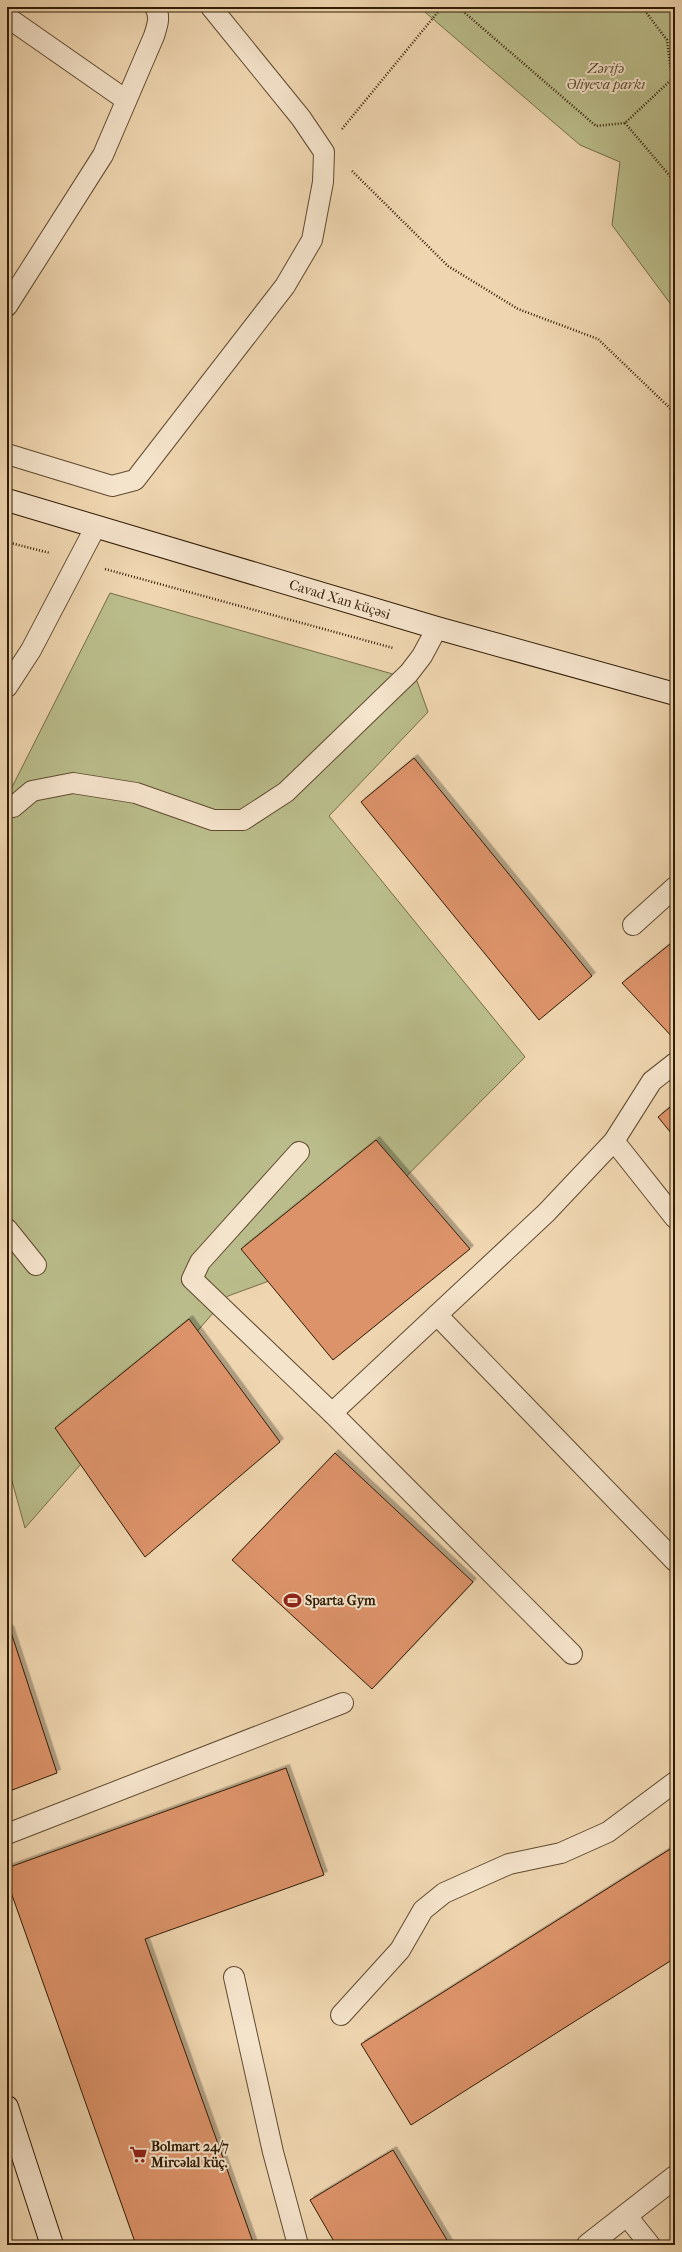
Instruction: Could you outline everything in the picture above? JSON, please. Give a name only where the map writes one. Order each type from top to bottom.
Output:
[{"type":"street","name":"Cavad Xan küçəsi","points":[[7,500],[437,628],[675,694]]},
{"type":"street","points":[[7,2107],[52,2245]]},
{"type":"street","points":[[588,2245],[675,2177]]},
{"type":"lane","points":[[7,306],[103,155],[158,23],[158,12],[155,7]]},
{"type":"lane","points":[[7,454],[112,486],[135,480],[285,286],[312,240],[323,182],[324,152],[301,118],[211,7]]},
{"type":"lane","points":[[7,16],[126,100]]},
{"type":"lane","points":[[7,687],[31,650],[96,526]]},
{"type":"lane","points":[[7,808],[13,807],[32,791],[73,783],[136,793],[213,820],[243,820],[286,792],[409,673],[422,656],[437,628]]},
{"type":"lane","points":[[633,925],[675,887]]},
{"type":"lane","points":[[332,1414],[546,1213],[614,1141],[652,1081],[675,1063]]},
{"type":"lane","points":[[614,1141],[675,1218]]},
{"type":"lane","points":[[299,1152],[200,1262],[192,1279],[332,1414],[572,1654]]},
{"type":"lane","points":[[7,1229],[36,1265]]},
{"type":"lane","points":[[437,1315],[675,1561]]},
{"type":"lane","points":[[7,1834],[343,1704]]},
{"type":"lane","points":[[341,2014],[400,1950],[424,1910],[444,1892],[509,1864],[561,1853],[608,1832],[675,1782]]},
{"type":"lane","points":[[234,1977],[273,2152],[298,2245]]},
{"type":"lane","points":[[626,2216],[650,2245]]},
{"type":"path","points":[[442,7],[324,152],[351,170],[448,266],[518,309],[598,339],[675,413]]},
{"type":"path","points":[[458,7],[596,126],[625,123],[672,79]]},
{"type":"path","points":[[642,7],[667,40],[672,79],[675,83]]},
{"type":"path","points":[[625,123],[675,182]]},
{"type":"path","points":[[7,542],[422,656]]},
{"type":"green space","name":"Zərifə Əliyeva parkı","points":[[419,7],[675,7],[675,310],[612,225],[620,162],[580,145]]},
{"type":"green space","points":[[110,593],[417,681],[428,712],[329,816],[525,1057],[321,1262],[228,1296],[25,1528],[7,1463],[7,797]]},
{"type":"building","points":[[414,758],[592,976],[539,1020],[361,802]]},
{"type":"building","points":[[675,940],[675,1040],[622,983]]},
{"type":"building","points":[[675,1103],[675,1138],[658,1117]]},
{"type":"building","points":[[376,1140],[470,1249],[333,1360],[241,1249]]},
{"type":"building","points":[[189,1319],[280,1442],[145,1557],[55,1428]]},
{"type":"building","points":[[335,1453],[473,1582],[372,1689],[232,1560]]},
{"type":"building","points":[[10,1629],[57,1773],[7,1792],[7,1630]]},
{"type":"building","points":[[286,1768],[324,1875],[145,1939],[254,2245],[136,2245],[7,1881],[7,1868]]},
{"type":"building","points":[[675,1846],[675,1958],[411,2125],[361,2044]]},
{"type":"building","points":[[393,2150],[450,2245],[336,2245],[310,2200]]},
{"type":"place","name":"Sparta Gym","points":[[292,1600]]},
{"type":"place","name":"Bolmart 24/7 Mircәlal küç.","points":[[138,2154]]}]
